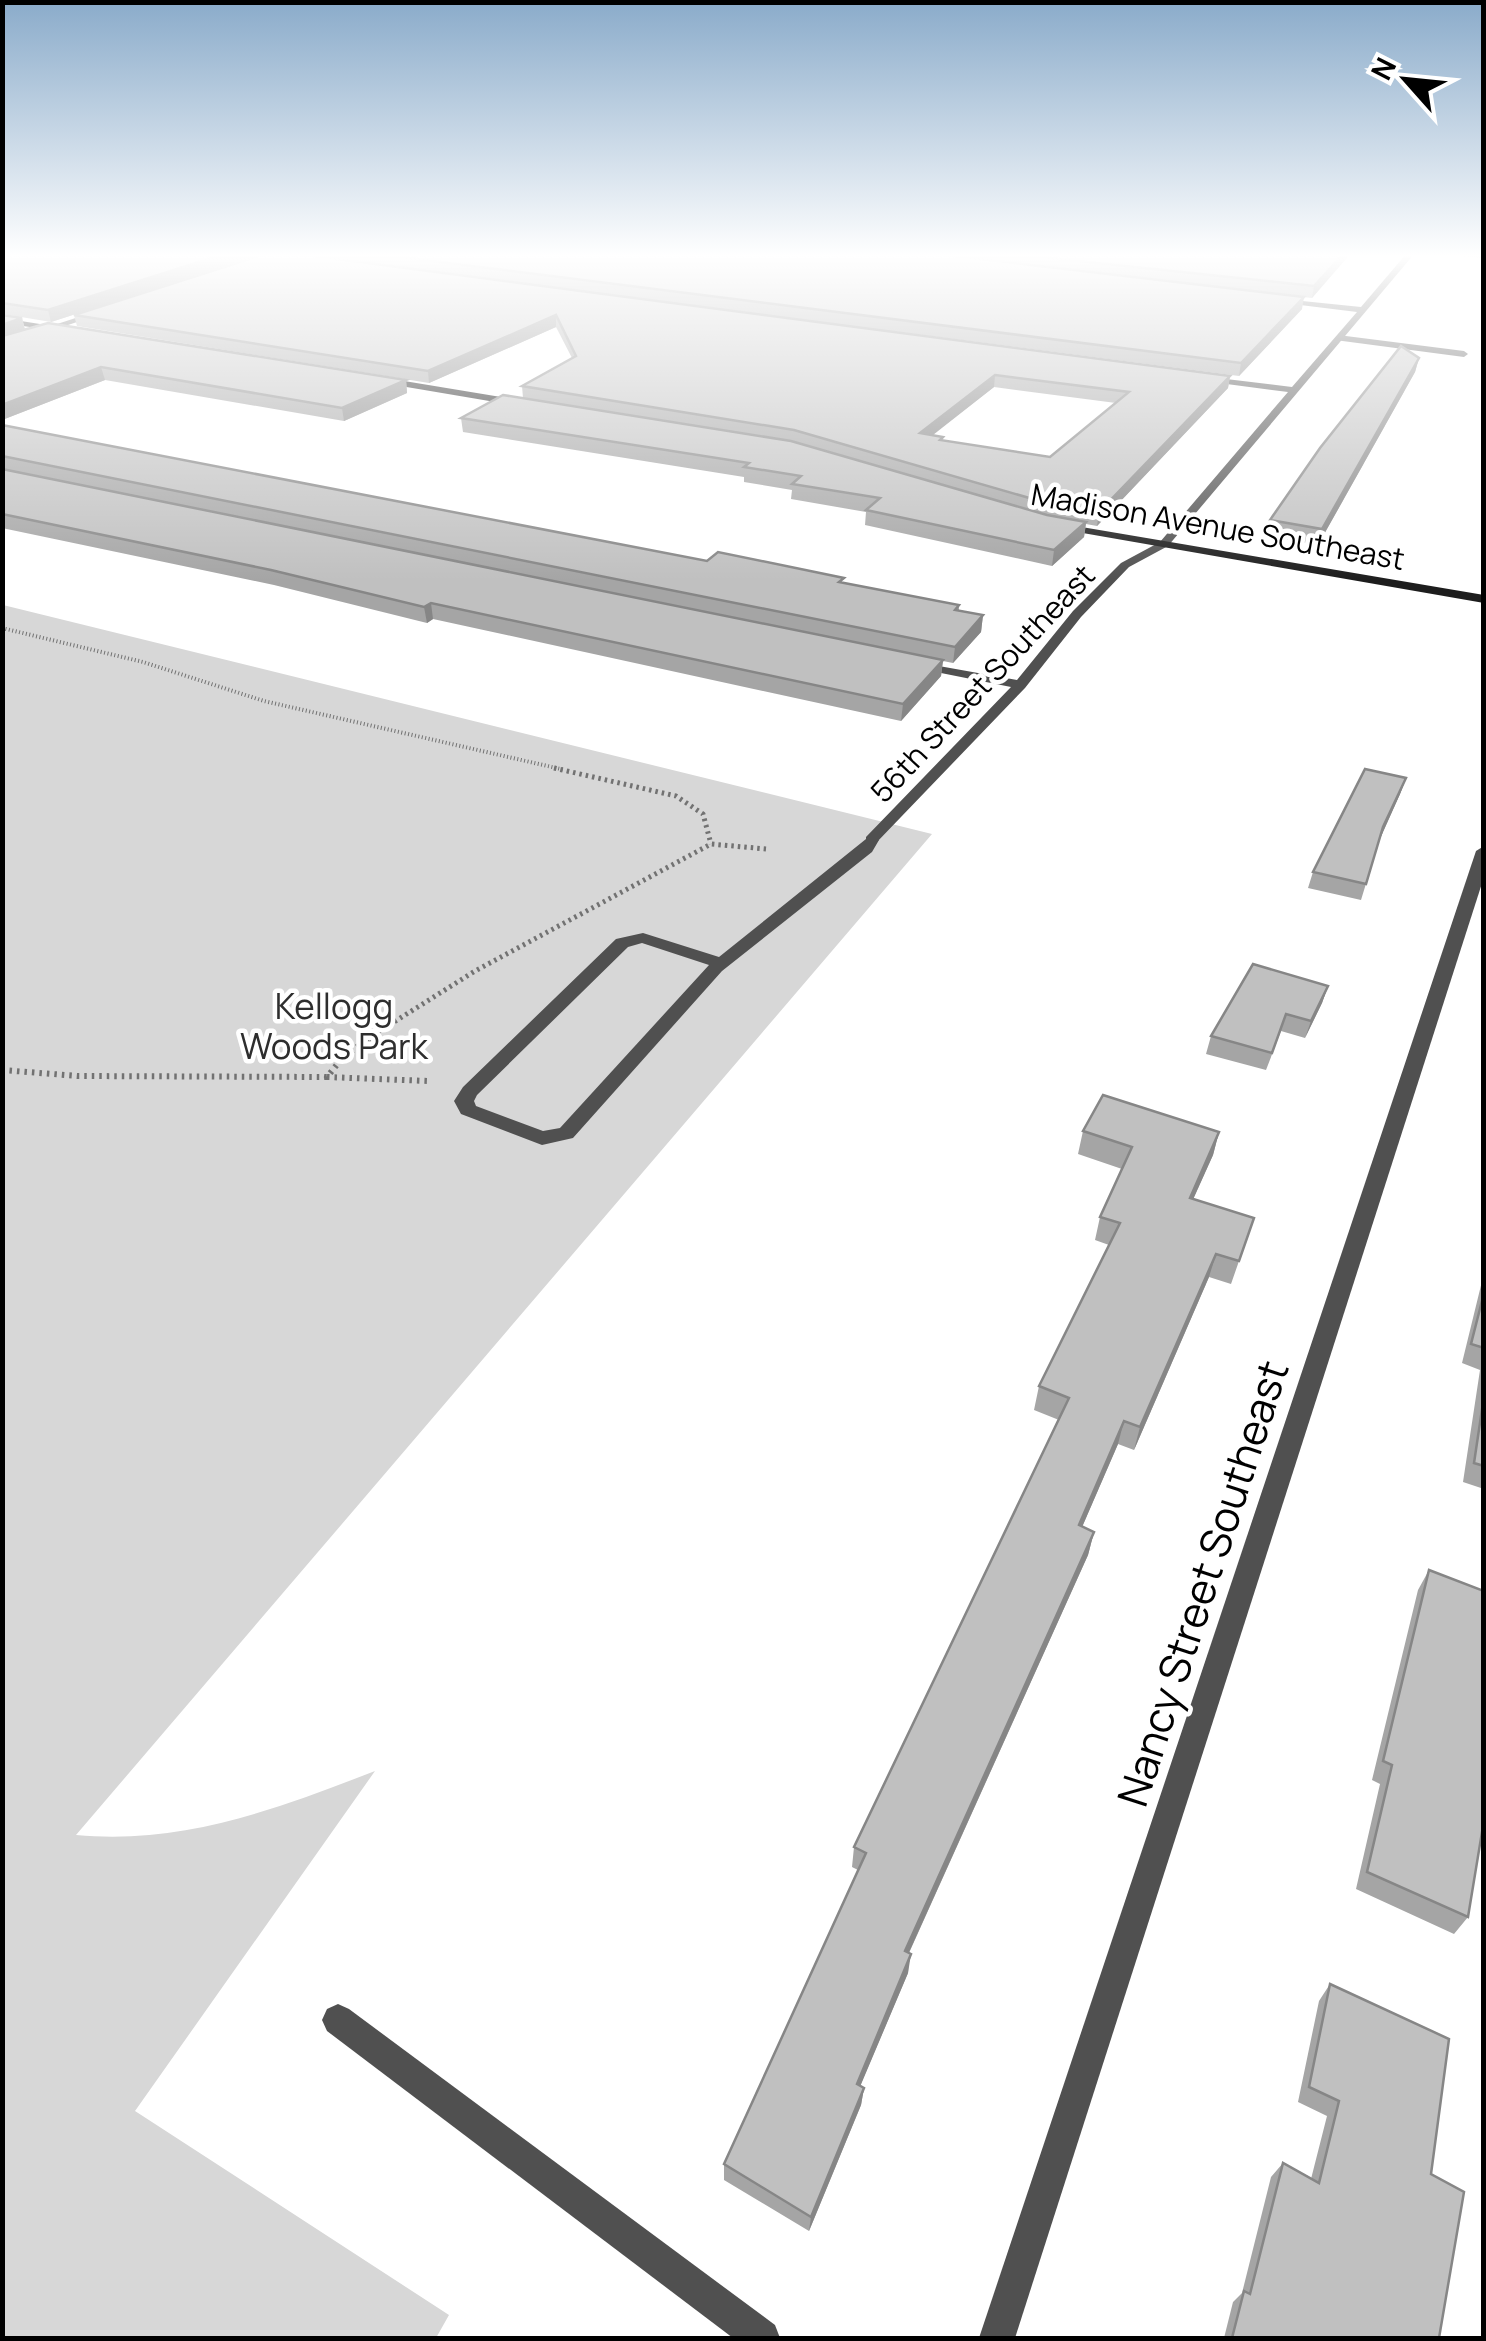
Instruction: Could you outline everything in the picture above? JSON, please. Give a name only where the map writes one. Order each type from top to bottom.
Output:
[{"type":"street","name":"56th Street Southeast","points":[[721,963],[643,938],[622,943],[464,1101],[468,1110],[542,1138],[566,1133],[721,963],[867,849],[871,840],[1020,685],[1076,614],[1125,565],[1164,544],[1317,362]]},
{"type":"street","points":[[360,377],[537,406]]},
{"type":"street","points":[[1199,378],[1293,390]]},
{"type":"street","name":"Madison Avenue Southeast","points":[[1046,524],[1484,599]]},
{"type":"street","points":[[896,660],[1020,685]]},
{"type":"street","name":"Nancy Street Southeast","points":[[997,2338],[1484,852]]},
{"type":"street","points":[[338,2020],[762,2338]]},
{"type":"path","points":[[2,628],[143,662],[264,701],[676,796],[702,808],[712,825],[711,844]]},
{"type":"path","points":[[328,1076],[344,1057],[378,1031],[475,971],[633,890],[711,844],[766,848]]},
{"type":"path","points":[[2,1070],[78,1076],[328,1076],[428,1081]]},
{"type":"green space","name":"Kellogg Woods Park","points":[[3,605],[932,834],[76,1835],[116,1837],[192,1829],[266,1811],[375,1771],[135,2111],[449,2315],[436,2338],[3,2338]]},
{"type":"building","points":[[2,362],[294,362],[406,380],[342,408],[101,367],[2,405]]},
{"type":"building","points":[[373,362],[448,362],[428,371]]},
{"type":"building","points":[[565,362],[1125,362],[1230,376],[1099,512],[1050,504],[794,430],[522,386]],"holes":[[[995,375],[1129,392],[1050,457],[940,440],[943,437],[920,433]]]},
{"type":"building","points":[[1388,362],[1417,362],[1322,529],[1270,520],[1320,448]]},
{"type":"building","points":[[503,395],[791,441],[1047,515],[1086,522],[1054,550],[866,510],[880,498],[792,484],[801,476],[744,467],[749,463],[461,418]]},
{"type":"building","points":[[2,425],[707,561],[718,552],[844,578],[839,582],[959,605],[955,610],[983,615],[955,647],[2,456]]},
{"type":"building","points":[[2,469],[943,660],[903,704],[431,603],[424,607],[271,570],[2,514]]},
{"type":"building","points":[[1365,769],[1406,778],[1383,827],[1366,884],[1313,872]]},
{"type":"building","points":[[1253,964],[1328,986],[1311,1021],[1286,1014],[1272,1053],[1211,1036]]},
{"type":"building","points":[[1103,1095],[1219,1132],[1190,1198],[1254,1218],[1239,1261],[1216,1254],[1140,1427],[1124,1421],[1079,1525],[1094,1532],[905,1951],[911,1954],[857,2084],[864,2088],[811,2217],[724,2164],[866,1853],[854,1847],[1069,1398],[1039,1386],[1120,1223],[1100,1217],[1132,1147],[1083,1131]]},
{"type":"building","points":[[1484,1293],[1484,1348],[1471,1344]]},
{"type":"building","points":[[1484,1396],[1484,1466],[1474,1463]]},
{"type":"building","points":[[1429,1570],[1484,1591],[1484,1820],[1468,1917],[1367,1872],[1392,1765],[1383,1761]]},
{"type":"building","points":[[1330,1984],[1449,2039],[1431,2174],[1464,2192],[1439,2338],[1232,2338],[1244,2291],[1250,2294],[1283,2163],[1319,2183],[1339,2101],[1309,2087]]}]
